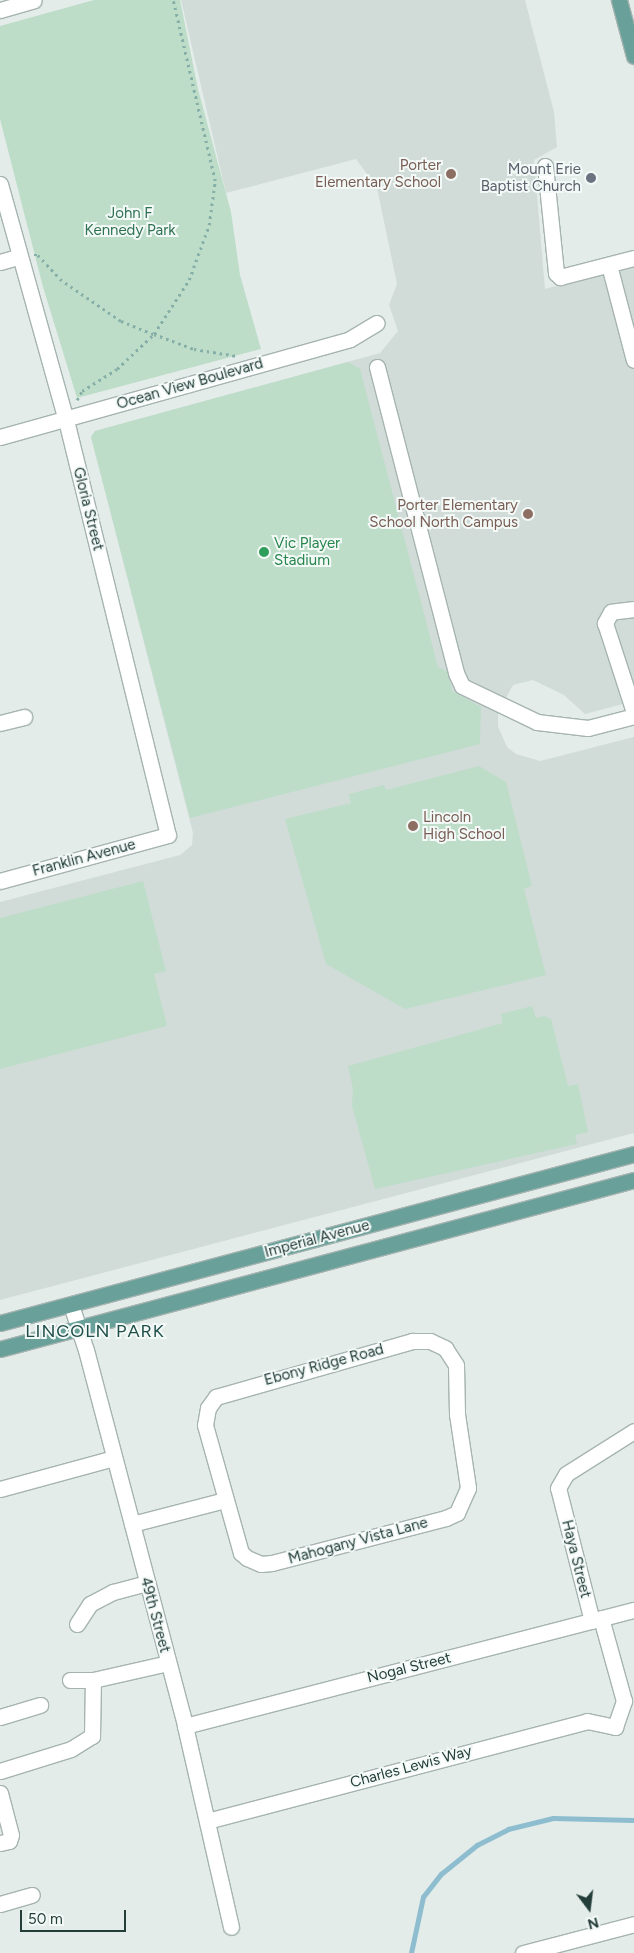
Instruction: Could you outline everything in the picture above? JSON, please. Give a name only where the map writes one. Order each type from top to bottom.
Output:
[{"type":"main road","points":[[619,0],[634,56]]},
{"type":"main road","name":"Imperial Avenue","points":[[0,1323],[634,1154]]},
{"type":"main road","name":"Imperial Avenue","points":[[0,1349],[634,1180]]},
{"type":"street","points":[[0,10],[34,0]]},
{"type":"street","points":[[545,166],[556,273],[560,277],[634,258]]},
{"type":"street","name":"Gloria Street","points":[[0,184],[18,257],[66,420],[168,835]]},
{"type":"street","points":[[0,262],[18,257]]},
{"type":"street","points":[[609,265],[634,360]]},
{"type":"street","name":"Ocean View Boulevard","points":[[0,437],[350,339],[377,323]]},
{"type":"street","points":[[376,367],[456,673],[462,686],[537,722],[588,728],[634,716]]},
{"type":"street","points":[[634,609],[610,612],[604,623],[634,712]]},
{"type":"street","points":[[0,723],[24,716]]},
{"type":"street","name":"Franklin Avenue","points":[[0,880],[168,835]]},
{"type":"street","name":"49th Street","points":[[70,1305],[114,1458],[185,1726],[231,1927]]},
{"type":"street","name":"Ebony Ridge Road","points":[[225,1500],[205,1425],[208,1408],[216,1397],[226,1392],[412,1341],[430,1340],[445,1348],[456,1365],[457,1414],[468,1488],[464,1503]]},
{"type":"street","name":"Haya Street","points":[[615,1727],[624,1701],[597,1620],[558,1488],[566,1474],[634,1431]]},
{"type":"street","points":[[0,1489],[114,1458]]},
{"type":"street","points":[[132,1524],[225,1500]]},
{"type":"street","name":"Mahogany Vista Lane","points":[[225,1500],[241,1553],[246,1558],[261,1564],[272,1563],[446,1518],[457,1512],[464,1503]]},
{"type":"street","points":[[77,1624],[90,1604],[113,1592],[147,1582]]},
{"type":"street","name":"Nogal Street","points":[[185,1726],[634,1610]]},
{"type":"street","points":[[70,1680],[92,1680],[168,1663]]},
{"type":"street","points":[[0,1770],[71,1750],[92,1736],[92,1680]]},
{"type":"street","points":[[0,1717],[40,1705]]},
{"type":"street","name":"Charles Lewis Way","points":[[207,1821],[587,1721],[615,1727]]},
{"type":"street","points":[[0,1793],[11,1835],[8,1841],[0,1843]]},
{"type":"street","points":[[0,1904],[32,1895]]},
{"type":"street","points":[[523,1953],[634,1924]]},
{"type":"path","points":[[66,420],[82,391],[117,369],[154,334],[173,310],[199,259],[215,198],[215,181],[173,0]]},
{"type":"path","points":[[18,257],[38,255],[60,279],[121,321],[194,349],[232,353],[240,359],[243,368]]},
{"type":"shaded area","name":"Lincoln High School","points":[[181,0],[525,0],[554,112],[557,147],[534,160],[545,289],[634,264],[634,701],[585,714],[564,695],[533,680],[513,685],[498,713],[498,726],[507,747],[516,754],[540,761],[634,737],[634,1133],[0,1300],[0,902],[180,855],[192,845],[193,833],[91,437],[95,431],[380,353],[398,331],[389,305],[397,284],[377,188],[356,159],[226,193]]},
{"type":"green space","name":"John F Kennedy Park","points":[[94,0],[180,0],[198,89],[231,212],[240,275],[261,349],[77,398],[43,287],[0,119],[0,26]]},
{"type":"green space","name":"Vic Player Stadium","points":[[348,362],[360,369],[438,667],[448,672],[452,691],[481,707],[480,744],[190,818],[91,437],[95,431]]},
{"type":"green space","points":[[479,766],[506,782],[532,886],[524,889],[546,975],[405,1009],[326,964],[285,819],[351,803],[349,794],[384,785],[386,790]]},
{"type":"green space","points":[[143,881],[166,971],[154,974],[167,1026],[0,1069],[0,918]]},
{"type":"green space","points":[[532,1006],[536,1018],[544,1016],[551,1019],[568,1086],[578,1084],[588,1132],[575,1135],[577,1144],[375,1189],[352,1106],[353,1089],[348,1066],[503,1023],[501,1014]]},
{"type":"waterway","points":[[411,1953],[423,1897],[441,1874],[477,1845],[508,1829],[553,1818],[634,1820]]},
{"type":"place","name":"Porter Elementary School","points":[[451,174]]},
{"type":"place","name":"Mount Erie Baptist Church","points":[[591,178]]},
{"type":"place","name":"Porter Elementary School North Campus","points":[[528,514]]},
{"type":"place","name":"Vic Player Stadium","points":[[264,552]]},
{"type":"place","name":"Lincoln High School","points":[[413,826]]},
{"type":"district","name":"LINCOLN PARK","points":[[95,1331]]}]
